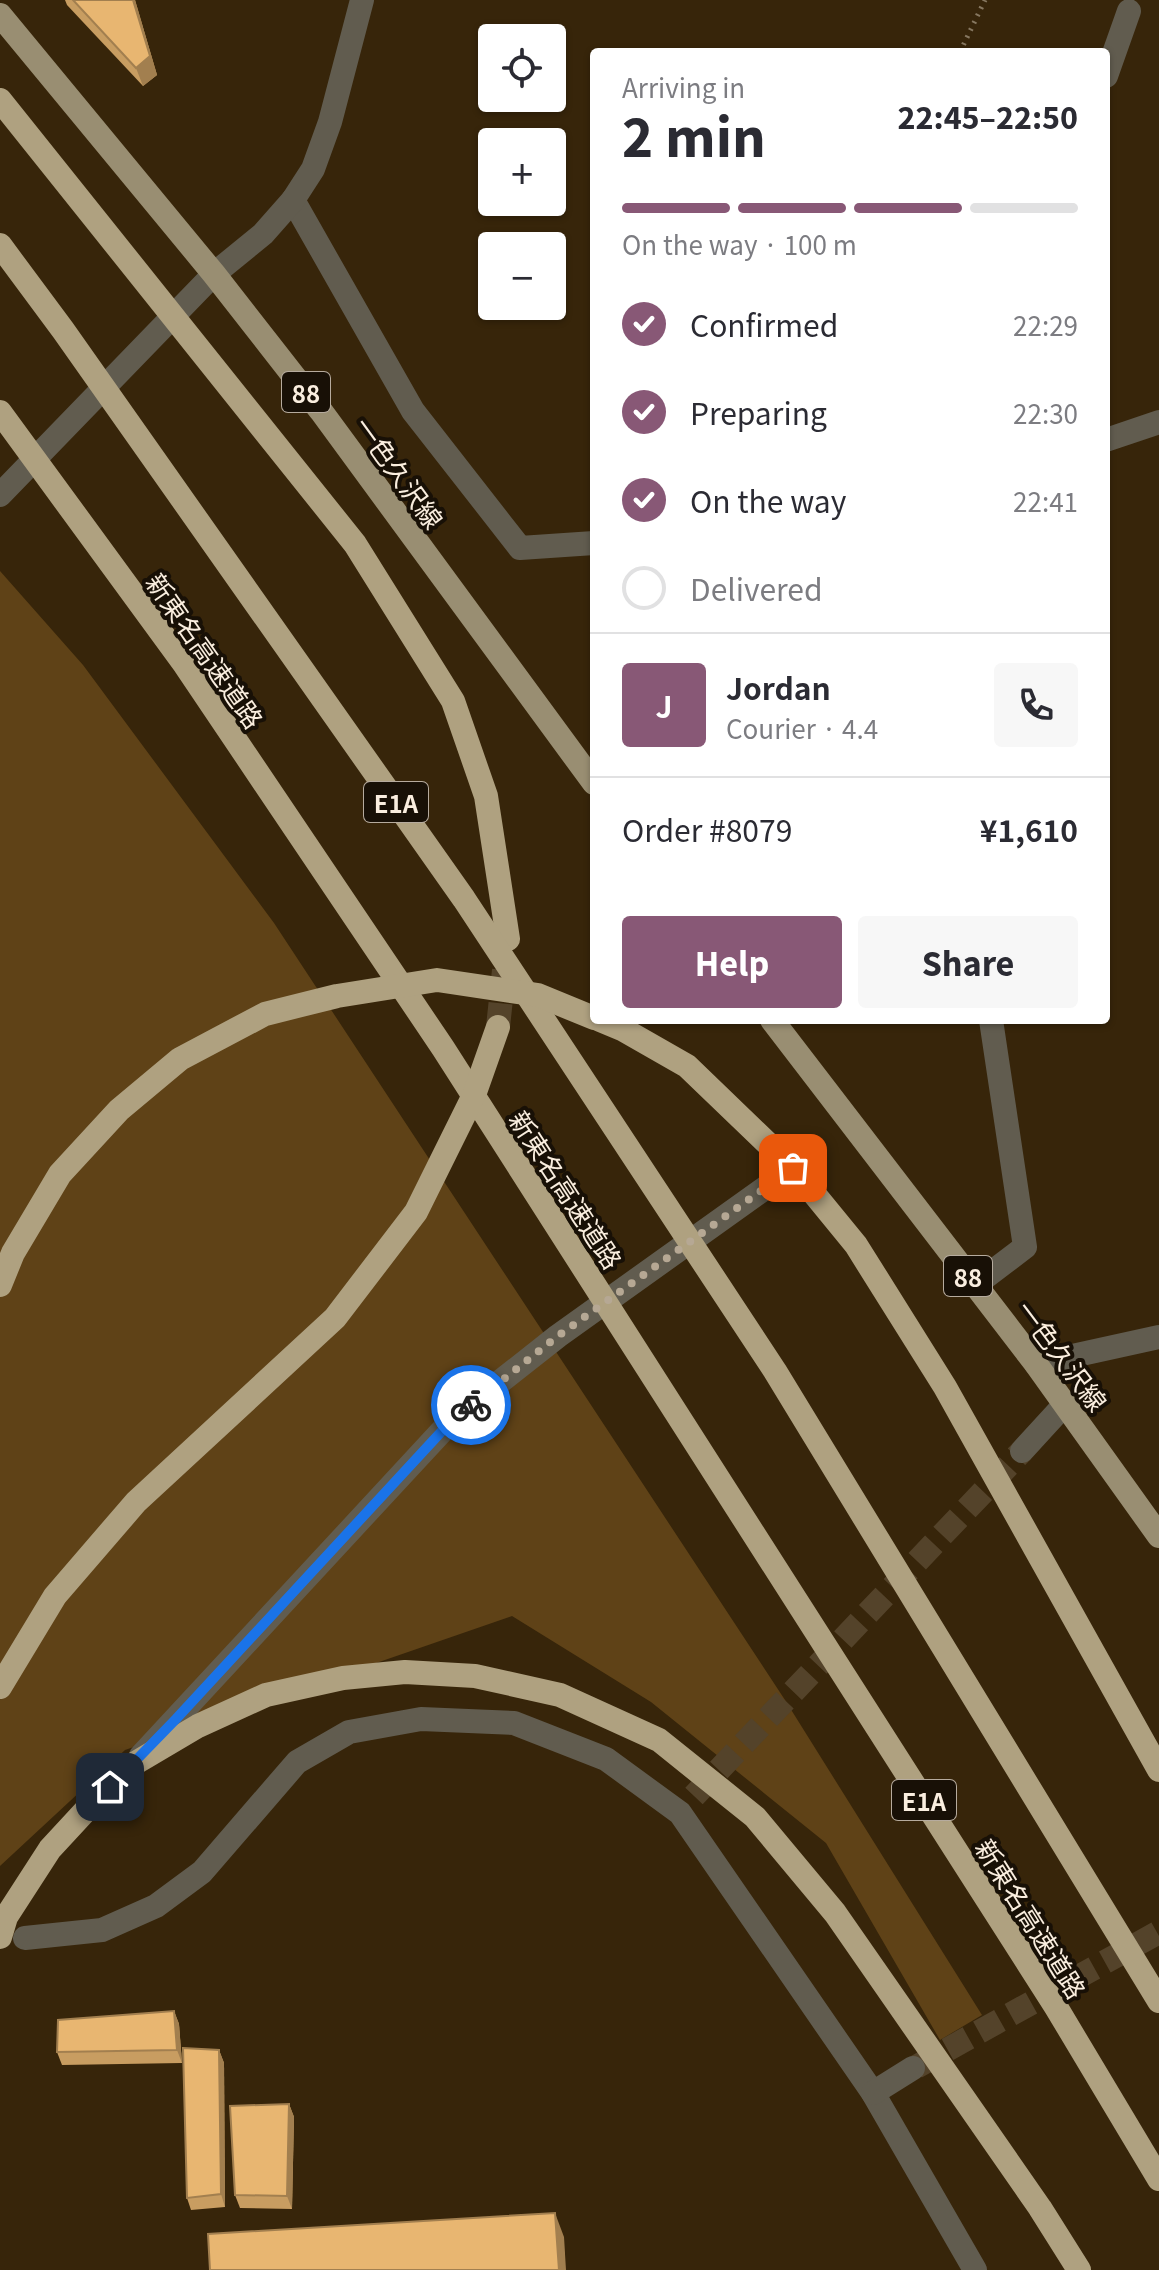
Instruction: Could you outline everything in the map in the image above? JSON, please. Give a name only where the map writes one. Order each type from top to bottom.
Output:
[{"type":"highway","points":[[0,100],[355,544],[453,701],[486,796],[508,939]]},
{"type":"highway","name":"E1A","points":[[0,245],[464,899],[775,1371],[1159,2001]]},
{"type":"highway","name":"新東名高速道路","points":[[0,412],[185,665],[443,1048],[1056,2007],[1159,2179]]},
{"type":"highway","points":[[0,1285],[13,1253],[60,1174],[119,1110],[180,1059],[265,1014],[337,996],[437,980],[538,995],[590,1016]]},
{"type":"highway","points":[[610,1024],[687,1066],[793,1168],[856,1245],[945,1387],[1159,1770]]},
{"type":"highway","points":[[0,1687],[55,1596],[136,1502],[335,1318],[416,1212],[474,1095],[498,1027]]},
{"type":"highway","points":[[0,1937],[6,1917],[50,1849],[132,1765],[198,1726],[266,1695],[343,1678],[405,1672],[475,1676],[560,1695],[659,1740],[755,1817],[835,1913],[1040,2208],[1079,2270]]},
{"type":"main road","name":"一色久沢線","points":[[0,15],[214,274],[321,411],[590,778]]},
{"type":"main road","name":"一色久沢線","points":[[775,1024],[1036,1364],[1159,1536]]},
{"type":"street","points":[[0,495],[214,274],[263,234],[293,200],[313,169],[330,122],[362,0]]},
{"type":"street","points":[[1110,65],[1129,11]]},
{"type":"street","points":[[293,200],[413,411],[520,548],[590,543]]},
{"type":"street","points":[[1110,439],[1159,422]]},
{"type":"street","points":[[975,1285],[1025,1247],[992,1024]]},
{"type":"street","points":[[132,1765],[454,1418],[558,1336],[793,1168]]},
{"type":"street","points":[[1036,1364],[1159,1337]]},
{"type":"street","points":[[1022,1451],[1065,1404]]},
{"type":"street","points":[[25,1938],[102,1930],[156,1906],[202,1872],[297,1762],[349,1732],[421,1719],[514,1723],[606,1759],[687,1804],[873,2093],[975,2270]]},
{"type":"street","points":[[873,2093],[913,2068]]},
{"type":"path","points":[[962,48],[985,0]]},
{"type":"shaded area","points":[[0,571],[83,665],[274,923],[785,1700],[982,2015],[940,2040],[826,1843],[651,1702],[512,1616],[125,1750],[0,1866]]},
{"type":"building","points":[[73,0],[133,0],[150,56],[136,68]]},
{"type":"building","points":[[174,2011],[177,2050],[57,2052],[58,2020]]},
{"type":"building","points":[[183,2048],[219,2050],[221,2194],[187,2198]]},
{"type":"building","points":[[289,2104],[287,2196],[235,2195],[230,2106]]},
{"type":"building","points":[[555,2213],[559,2270],[210,2270],[208,2234]]},
{"type":"tunnel","points":[[498,1027],[504,970]]},
{"type":"tunnel","points":[[694,1796],[1022,1451]]},
{"type":"tunnel","points":[[916,2067],[1159,1932]]},
{"type":"way so far","points":[[471,1405],[558,1336],[793,1168]]},
{"type":"route","points":[[110,1787],[454,1418],[471,1405]]}]
